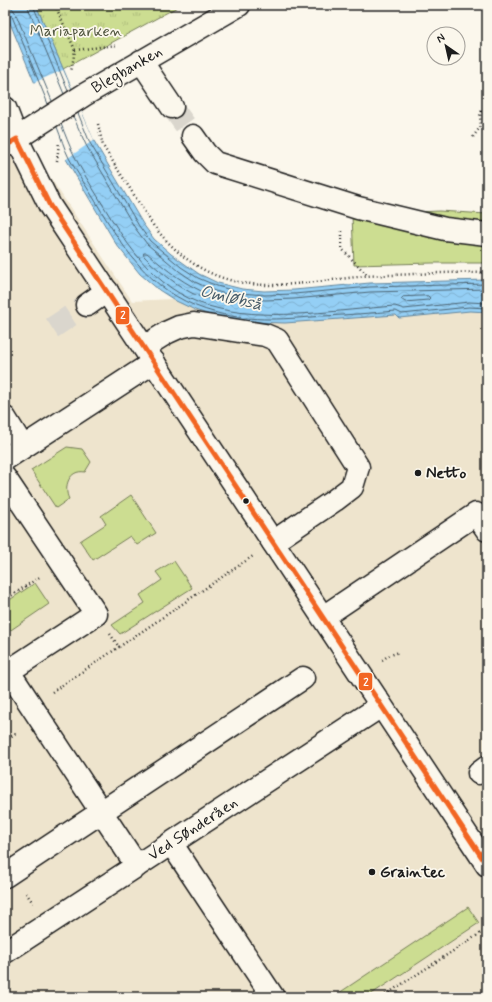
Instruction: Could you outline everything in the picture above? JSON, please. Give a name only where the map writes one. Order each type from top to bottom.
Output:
[{"type":"main road","name":"Blegbanken","points":[[11,142],[84,95],[239,5]]},
{"type":"main road","points":[[141,61],[172,107]]},
{"type":"main road","points":[[5,108],[11,142],[50,206],[487,865]]},
{"type":"main road","points":[[193,136],[205,153],[216,163],[344,204],[445,229],[487,234]]},
{"type":"main road","points":[[86,305],[107,291]]},
{"type":"main road","points":[[5,459],[149,355],[168,332],[179,327],[194,324],[265,335],[278,340],[358,467],[352,487],[273,542]]},
{"type":"main road","points":[[5,418],[23,447]]},
{"type":"main road","points":[[5,478],[96,614],[7,669],[136,866]]},
{"type":"main road","points":[[323,617],[476,514],[487,530]]},
{"type":"main road","points":[[5,876],[303,678]]},
{"type":"main road","name":"Ved Sønderåen","points":[[5,952],[381,706]]},
{"type":"main road","points":[[171,843],[273,997]]},
{"type":"path","points":[[55,5],[75,50],[70,75]]},
{"type":"path","points":[[473,137],[481,126],[480,116],[482,110],[487,106]]},
{"type":"path","points":[[98,124],[103,146],[153,225],[174,249],[206,271],[226,280],[243,284],[270,286],[292,285],[368,276],[487,273]]},
{"type":"path","points":[[344,204],[342,249],[368,276]]},
{"type":"path","points":[[32,706],[273,542]]},
{"type":"path","points":[[5,600],[61,562]]},
{"type":"path","points":[[96,614],[119,647]]},
{"type":"path","points":[[382,997],[487,929]]},
{"type":"shaded area","points":[[5,156],[36,156],[132,301],[334,291],[487,286],[487,997],[5,997]]},
{"type":"green space","name":"Mariaparken","points":[[36,5],[181,5],[63,69]]},
{"type":"green space","points":[[439,211],[487,214],[487,263],[354,265],[352,215]]},
{"type":"green space","points":[[67,447],[82,449],[91,462],[85,472],[75,473],[71,476],[67,484],[67,494],[69,499],[56,508],[31,470]]},
{"type":"green space","points":[[131,495],[156,533],[137,545],[130,536],[93,560],[80,541],[106,524],[101,516]]},
{"type":"green space","points":[[174,561],[192,588],[120,634],[112,625],[145,603],[140,595],[162,580],[156,572]]},
{"type":"green space","points":[[35,583],[49,604],[5,634],[5,603]]},
{"type":"green space","points":[[468,907],[479,923],[367,997],[333,997]]},
{"type":"water","name":"Omløbså","points":[[5,5],[36,5],[94,141],[143,224],[154,239],[171,254],[199,274],[218,283],[242,289],[264,291],[294,290],[370,283],[487,280],[487,312],[470,311],[399,318],[396,315],[285,323],[250,322],[217,317],[195,310],[176,301],[159,290],[140,274],[116,244],[66,159],[5,11]]},
{"type":"pier","points":[[63,70],[94,140],[65,160],[33,83]]},
{"type":"tunnel","points":[[172,107],[193,136]]},
{"type":"tunnel","points":[[52,328],[87,305]]},
{"type":"transit line","name":"2","points":[[5,146],[17,139],[50,206],[487,865]]},
{"type":"place","name":"Netto","points":[[418,473]]},
{"type":"place","name":"Graintec","points":[[372,872]]}]
